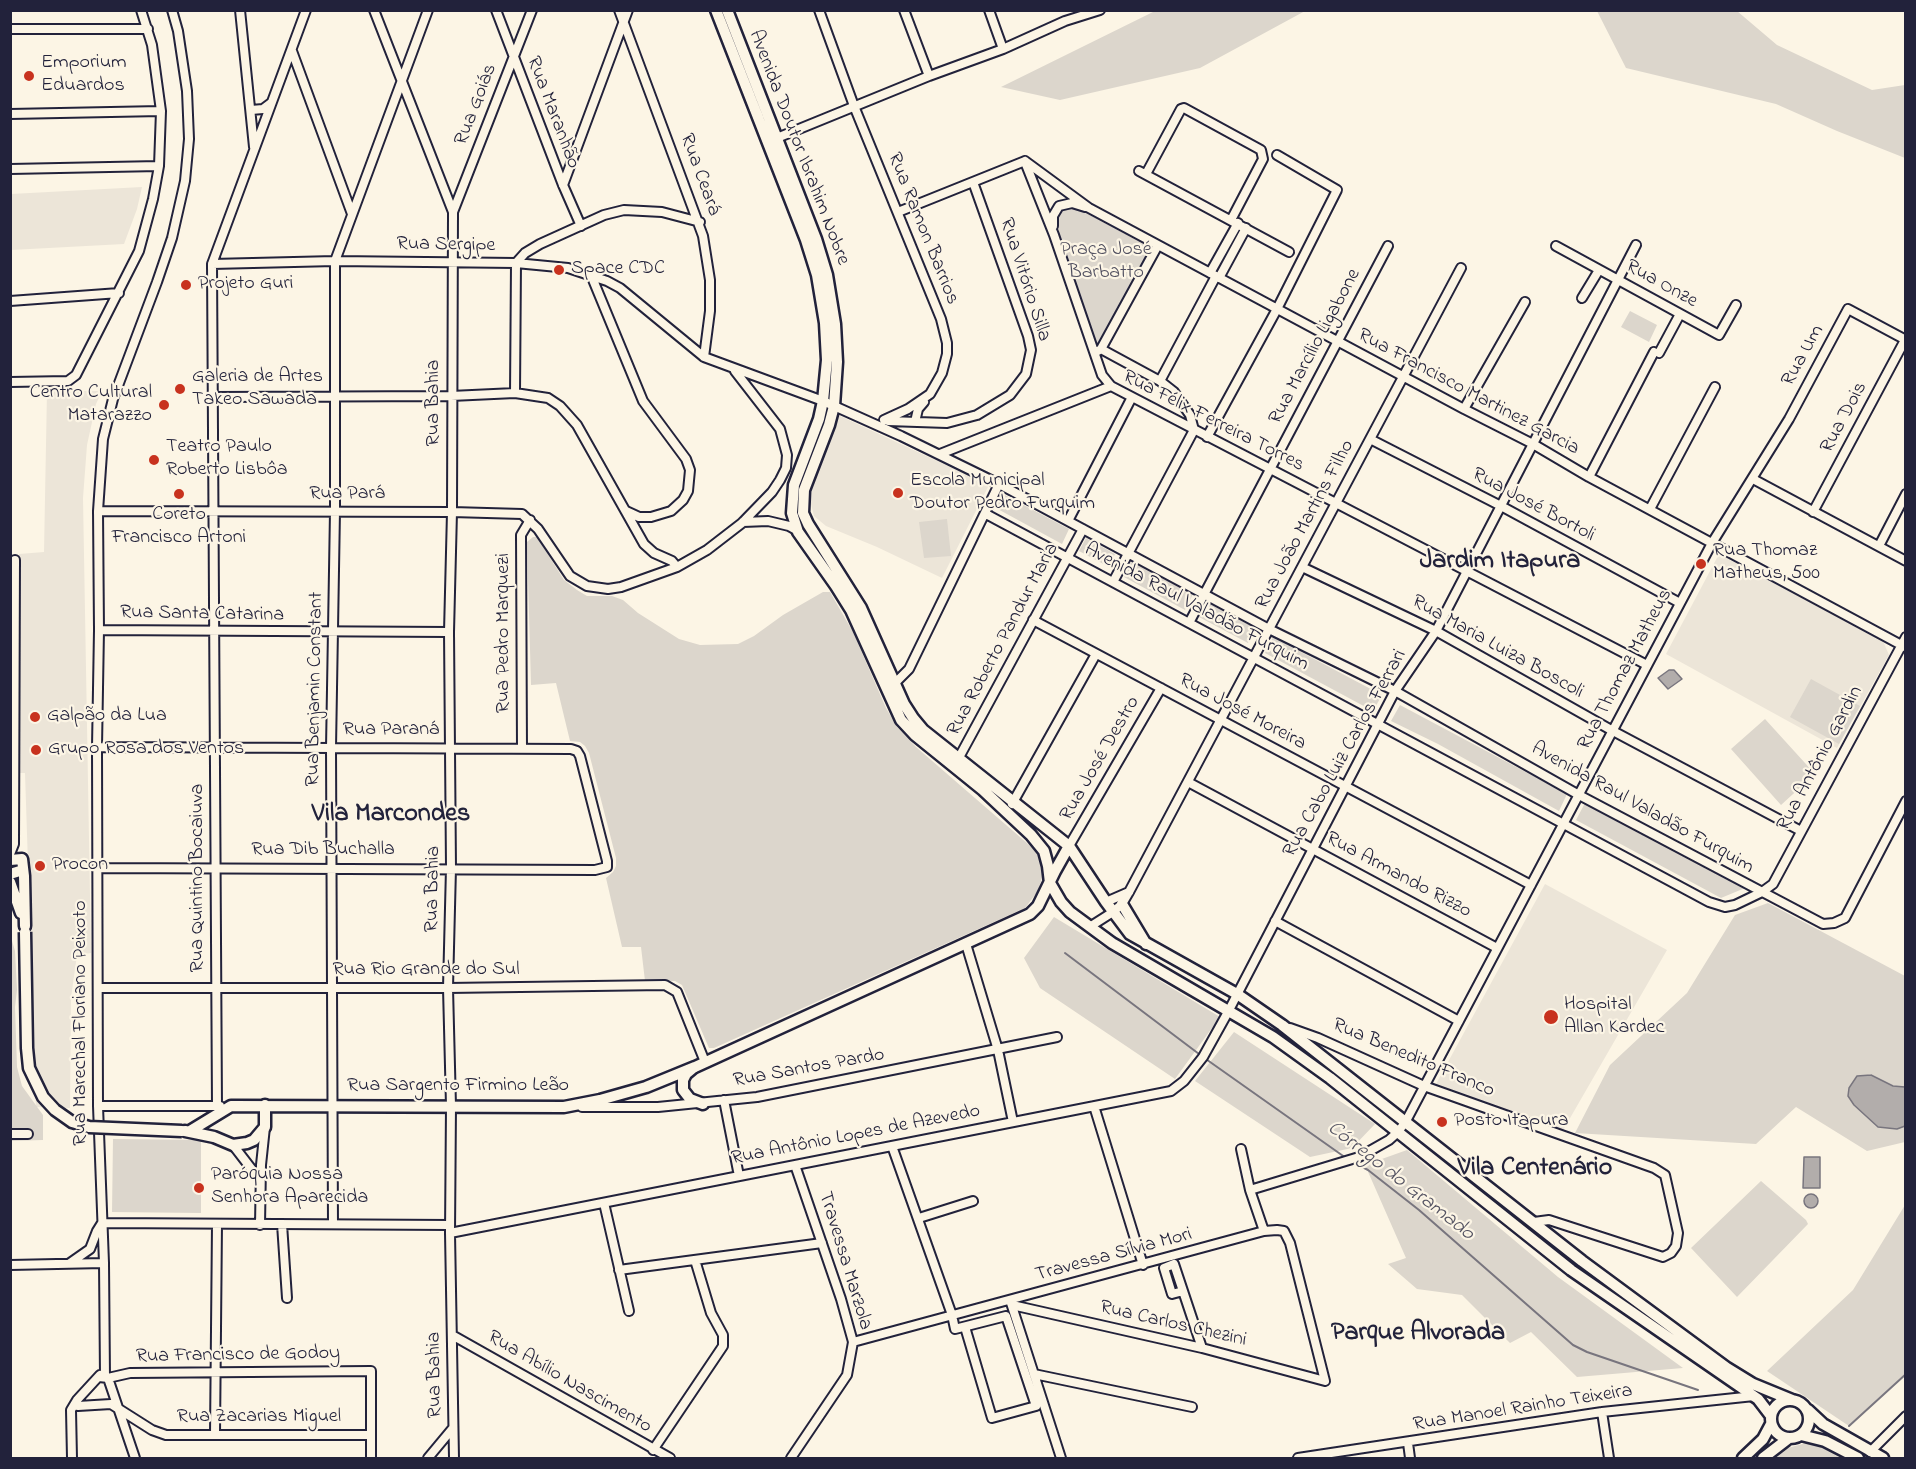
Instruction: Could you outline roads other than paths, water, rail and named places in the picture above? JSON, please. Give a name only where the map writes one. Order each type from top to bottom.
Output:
[{"type":"main road","name":"Avenida Doutor Ibrahim Nobre","points":[[716,10],[816,239],[827,275],[837,352],[829,404]]},
{"type":"main road","name":"Avenida Doutor Ibrahim Nobre","points":[[727,10],[772,140]]},
{"type":"main road","points":[[829,404],[819,419],[800,468],[797,500],[803,513],[861,608],[913,718],[983,790],[1031,835],[1044,851],[1050,883],[1070,912],[1112,943],[1273,1037],[1330,1078],[1571,1270],[1762,1402],[1777,1433],[1788,1438]]},
{"type":"main road","points":[[829,404],[829,425],[804,490],[792,513],[800,534],[851,610],[901,720],[915,735],[1014,802],[1069,846],[1130,934],[1237,994],[1282,1025],[1534,1222],[1727,1368],[1753,1384],[1798,1402],[1823,1425],[1883,1458]]},
{"type":"main road","points":[[800,534],[812,530]]},
{"type":"main road","name":"Rua Sargento Firmino Leão","points":[[231,1106],[564,1107],[600,1100],[645,1087],[700,1065],[1030,914],[1038,906],[1069,846]]},
{"type":"main road","points":[[10,874],[18,863]]},
{"type":"main road","points":[[18,863],[25,929],[29,1068],[43,1097],[55,1110],[72,1122],[89,1126],[186,1131],[232,1145],[254,1140],[266,1127],[265,1105]]},
{"type":"main road","points":[[10,882],[25,929]]},
{"type":"main road","points":[[1122,903],[1146,944]]},
{"type":"main road","points":[[1273,1037],[1282,1025]]},
{"type":"main road","points":[[700,1065],[686,1074],[682,1085],[690,1099],[703,1104]]},
{"type":"main road","points":[[186,1131],[231,1106]]},
{"type":"main road","points":[[1743,1458],[1763,1439],[1778,1404],[1792,1400]]},
{"type":"main road","points":[[1801,1435],[1809,1418],[1805,1407]]},
{"type":"main road","points":[[1763,1458],[1788,1438],[1801,1435],[1825,1441],[1858,1458]]},
{"type":"street","points":[[10,382],[68,381],[76,375],[139,251],[159,166],[161,111],[156,67],[148,28],[141,10]]},
{"type":"street","name":"Rua Marechal Floriano Peixoto","points":[[74,1408],[104,1378],[106,1366],[98,1107],[98,511],[103,439],[113,399],[161,271],[179,213],[185,182],[189,139],[187,91],[178,31],[172,10]]},
{"type":"street","name":"Rua Quintino Bocaiuva","points":[[217,1106],[212,264],[254,149],[240,10]]},
{"type":"street","points":[[254,149],[306,10]]},
{"type":"street","points":[[374,10],[453,212]]},
{"type":"street","name":"Rua Benjamin Constant","points":[[333,1224],[331,748],[335,511],[335,261],[428,10]]},
{"type":"street","name":"Rua Maranhão","points":[[496,10],[581,226]]},
{"type":"street","name":"Rua Goiás","points":[[453,212],[532,10]]},
{"type":"street","name":"Rua Ceará","points":[[620,10],[700,222],[710,280],[710,311],[704,357]]},
{"type":"street","points":[[563,185],[628,10]]},
{"type":"street","name":"Rua Ramon Barrios","points":[[819,10],[854,106],[940,319],[947,343],[947,354],[942,373],[930,394],[908,409],[884,420],[867,420]]},
{"type":"street","points":[[904,10],[929,76]]},
{"type":"street","points":[[989,10],[1003,49]]},
{"type":"street","points":[[1062,10],[1065,21]]},
{"type":"street","points":[[772,140],[929,76],[1003,49],[1065,21],[1100,10]]},
{"type":"street","points":[[10,29],[148,28]]},
{"type":"street","points":[[292,51],[352,214]]},
{"type":"street","points":[[251,110],[263,109],[272,102]]},
{"type":"street","points":[[1215,276],[1234,221],[1263,159],[1261,150],[1184,108],[1142,172],[1234,221],[1289,252]]},
{"type":"street","points":[[10,114],[161,111]]},
{"type":"street","points":[[1208,436],[1277,309],[1337,190],[1277,155]]},
{"type":"street","points":[[898,212],[1025,161],[1098,351],[1102,375],[1111,387]]},
{"type":"street","name":"Rua Francisco Martinez Garcia","points":[[1025,161],[1089,208],[1403,377],[1533,444],[1589,477],[1903,646]]},
{"type":"street","points":[[10,169],[159,166]]},
{"type":"street","name":"Rua Vitório Silla","points":[[884,420],[947,423],[977,415],[1010,395],[1026,374],[1031,350],[1028,336],[973,182]]},
{"type":"street","points":[[1054,235],[1053,216],[1059,206],[1072,203],[1089,208]]},
{"type":"street","name":"Rua Sergipe","points":[[212,264],[335,261],[516,263],[525,253],[540,244],[604,215],[624,210],[662,213],[700,222]]},
{"type":"street","name":"Rua Bahia","points":[[453,212],[452,512],[449,633],[451,868],[448,988],[454,1458]]},
{"type":"street","points":[[1160,381],[1215,276],[1246,228]]},
{"type":"street","points":[[1098,351],[1158,245]]},
{"type":"street","name":"Rua Cabo Luiz Carlos Ferrari","points":[[1228,1012],[1395,691],[1436,631],[1636,245]]},
{"type":"street","name":"Rua Marcílio Ligabone","points":[[1189,623],[1388,246]]},
{"type":"street","name":"Rua Onze","points":[[1556,246],[1719,335],[1736,305]]},
{"type":"street","points":[[515,393],[516,263]]},
{"type":"street","name":"Avenida Raul Valadão Furquim","points":[[516,263],[568,268],[620,288],[704,357],[867,420],[999,484],[1269,629],[1395,691],[1579,795],[1762,892]]},
{"type":"street","name":"Rua João Martins Filho","points":[[1091,926],[1113,912],[1129,892],[1461,268]]},
{"type":"street","points":[[1582,298],[1599,270]]},
{"type":"street","points":[[591,275],[643,401],[686,459],[690,470],[688,491],[671,512],[651,518],[639,517],[626,511]]},
{"type":"street","points":[[10,301],[119,293]]},
{"type":"street","points":[[1464,409],[1526,302]]},
{"type":"street","name":"Rua Um","points":[[1789,419],[1848,309],[1905,340]]},
{"type":"street","points":[[1589,477],[1680,314]]},
{"type":"street","name":"Rua Dois","points":[[1813,512],[1905,340]]},
{"type":"street","points":[[1098,351],[1160,381],[1174,392],[1190,415],[1194,430],[1113,582]]},
{"type":"street","points":[[530,520],[570,576],[587,586],[608,589],[621,587],[677,567],[707,550],[742,523],[772,492],[786,468],[787,455],[780,429],[734,370]]},
{"type":"street","name":"Rua Félix Ferreira Torres","points":[[939,454],[1111,387],[1647,665]]},
{"type":"street","points":[[1650,509],[1715,387]]},
{"type":"street","points":[[213,397],[451,396],[515,393],[548,398],[560,406],[578,425],[644,544],[654,553],[672,561],[677,567]]},
{"type":"street","points":[[915,422],[918,409],[930,394]]},
{"type":"street","points":[[1068,521],[1132,398]]},
{"type":"street","name":"Rua Thomaz Matheus","points":[[1250,1190],[1359,1157],[1389,1140],[1406,1121],[1712,543],[1789,419]]},
{"type":"street","name":"Rua José Bortoli","points":[[1370,439],[1501,506],[1680,603]]},
{"type":"street","points":[[786,468],[800,468]]},
{"type":"street","points":[[1753,479],[1905,561]]},
{"type":"street","points":[[895,682],[909,669],[999,484]]},
{"type":"street","points":[[1879,546],[1905,494]]},
{"type":"street","name":"Rua Pará","points":[[98,511],[452,512],[522,514],[530,520]]},
{"type":"street","name":"Avenida Raul Valadão Furquim","points":[[986,514],[1709,902],[1725,907],[1735,905],[1762,892]]},
{"type":"street","name":"Rua Pedro Marquezi","points":[[522,748],[521,535],[530,520]]},
{"type":"street","points":[[742,523],[768,521],[789,526],[800,534]]},
{"type":"street","name":"Rua Roberto Pandur Maria","points":[[956,763],[1083,529]]},
{"type":"street","points":[[15,560],[14,844],[18,863]]},
{"type":"street","name":"Rua Maria Luiza Boscoli","points":[[1302,567],[1436,631],[1612,731],[1801,831]]},
{"type":"street","name":"Rua José Moreira","points":[[1034,620],[1531,885]]},
{"type":"street","name":"Rua Santa Catarina","points":[[99,630],[449,633]]},
{"type":"street","name":"Rua Antônio Gardin","points":[[1762,892],[1773,884],[1903,646],[1905,637]]},
{"type":"street","points":[[1007,812],[1096,654]]},
{"type":"street","name":"Rua José Destro","points":[[1069,846],[1161,688]]},
{"type":"street","name":"Rua Paraná","points":[[97,747],[522,748],[577,751]]},
{"type":"street","name":"Rua Dib Buchalla","points":[[98,868],[595,870],[607,867],[577,751]]},
{"type":"street","name":"Rua Armando Rizzo","points":[[1188,782],[1497,948]]},
{"type":"street","points":[[1762,892],[1823,924],[1834,923],[1845,918],[1905,804]]},
{"type":"street","points":[[10,854],[14,844]]},
{"type":"street","points":[[1106,902],[1129,892]]},
{"type":"street","points":[[1275,921],[1459,1021]]},
{"type":"street","points":[[966,944],[998,1050],[1013,1122]]},
{"type":"street","name":"Rua Rio Grande do Sul","points":[[98,988],[448,988],[665,984],[677,992],[700,1065]]},
{"type":"street","name":"Rua Antônio Lopes de Azevedo","points":[[102,1223],[333,1224],[450,1229],[604,1203],[1171,1091],[1184,1081],[1203,1057],[1228,1012]]},
{"type":"street","name":"Rua Benedito Franco","points":[[1282,1025],[1318,1038],[1424,1086],[1654,1168],[1665,1175],[1678,1233],[1676,1246],[1671,1253],[1663,1257],[1549,1220],[1534,1222]]},
{"type":"street","name":"Rua Santos Pardo","points":[[564,1107],[658,1107],[757,1097],[1057,1037]]},
{"type":"street","points":[[724,1101],[739,1176]]},
{"type":"street","name":"Rua Sargento Firmino Leão","points":[[98,1107],[231,1106]]},
{"type":"street","points":[[1094,1106],[1143,1265]]},
{"type":"street","points":[[260,1225],[266,1127]]},
{"type":"street","points":[[10,1134],[28,1134]]},
{"type":"street","points":[[232,1145],[251,1166],[261,1182]]},
{"type":"street","points":[[892,1146],[919,1218],[955,1329],[1006,1316],[1036,1406],[992,1418],[964,1327]]},
{"type":"street","points":[[1242,1149],[1250,1190],[1264,1232]]},
{"type":"street","name":"Travessa Marzola","points":[[791,1458],[847,1375],[853,1342],[842,1299],[795,1165]]},
{"type":"street","points":[[919,1218],[973,1201]]},
{"type":"street","points":[[604,1203],[629,1311]]},
{"type":"street","points":[[68,1263],[90,1249],[102,1223]]},
{"type":"street","points":[[215,1434],[218,1224]]},
{"type":"street","points":[[282,1224],[287,1298]]},
{"type":"street","name":"Travessa Sílvia Mori","points":[[853,1342],[952,1315],[1011,1303],[1264,1232],[1284,1231],[1290,1243],[1325,1381]]},
{"type":"street","points":[[620,1270],[822,1243]]},
{"type":"street","points":[[653,1450],[723,1346],[723,1335],[711,1313],[694,1260]]},
{"type":"street","points":[[10,1264],[104,1263]]},
{"type":"street","points":[[1183,1291],[1202,1348]]},
{"type":"street","points":[[1011,1303],[1061,1458]]},
{"type":"street","name":"Rua Carlos Chezini","points":[[1011,1303],[1202,1348],[1325,1381]]},
{"type":"street","name":"Rua Abílio Nascimento","points":[[452,1335],[670,1458]]},
{"type":"street","name":"Rua Francisco de Godoy","points":[[104,1378],[130,1372],[371,1371],[370,1435]]},
{"type":"street","points":[[1034,1374],[1192,1407]]},
{"type":"street","points":[[104,1378],[119,1409],[135,1458]]},
{"type":"street","name":"Rua Manoel Rainho Teixeira","points":[[1298,1458],[1602,1412],[1754,1396]]},
{"type":"street","points":[[72,1458],[74,1408],[111,1404],[119,1409]]},
{"type":"street","name":"Rua Zacarias Miguel","points":[[119,1409],[152,1430],[166,1435],[370,1435]]},
{"type":"street","points":[[1602,1412],[1609,1458]]},
{"type":"street","points":[[1870,1452],[1905,1416]]},
{"type":"street","points":[[429,1458],[453,1428]]},
{"type":"street","points":[[370,1435],[371,1458]]},
{"type":"street","points":[[1408,1443],[1410,1458]]},
{"type":"waterway","name":"Córrego do Gramado","points":[[1065,953],[1203,1057],[1346,1158]]},
{"type":"waterway","name":"Córrego do Gramado","points":[[1351,1161],[1368,1170],[1419,1210],[1573,1345],[1587,1352],[1698,1390]]},
{"type":"waterway","points":[[1849,1426],[1906,1374]]},
{"type":"place","name":"Emporium Eduardos","points":[[29,76]]},
{"type":"place","name":"Space CDC","points":[[559,270]]},
{"type":"place","name":"Projeto Guri","points":[[186,285]]},
{"type":"place","name":"Galeria de Artes Takeo Sawada","points":[[180,389]]},
{"type":"place","name":"Centro Cultural Matarazzo","points":[[164,405]]},
{"type":"place","name":"Teatro Paulo Roberto Lisbôa","points":[[154,460]]},
{"type":"place","name":"Escola Municipal Doutor Pedro Furquim","points":[[898,493]]},
{"type":"place","name":"Coreto Francisco Artoni","points":[[179,494]]},
{"type":"place","name":"Rua Thomaz Matheus, 500","points":[[1701,564]]},
{"type":"place","name":"Galpão da Lua","points":[[35,717]]},
{"type":"place","name":"Grupo Rosa dos Ventos","points":[[36,750]]},
{"type":"place","name":"Procon","points":[[40,866]]},
{"type":"place","name":"Hospital Allan Kardec","points":[[1551,1017]]},
{"type":"place","name":"Posto Itapura","points":[[1442,1122]]},
{"type":"place","name":"Paróquia Nossa Senhora Aparecida","points":[[199,1188]]},
{"type":"district","name":"Jardim Itapura","points":[[1500,563]]},
{"type":"district","name":"Vila Marcondes","points":[[391,816]]},
{"type":"district","name":"Vila Centenário","points":[[1535,1170]]},
{"type":"district","name":"Parque Alvorada","points":[[1418,1335]]},
{"type":"park label","name":"Praça José Barbatto","points":[[1106,262]]}]
